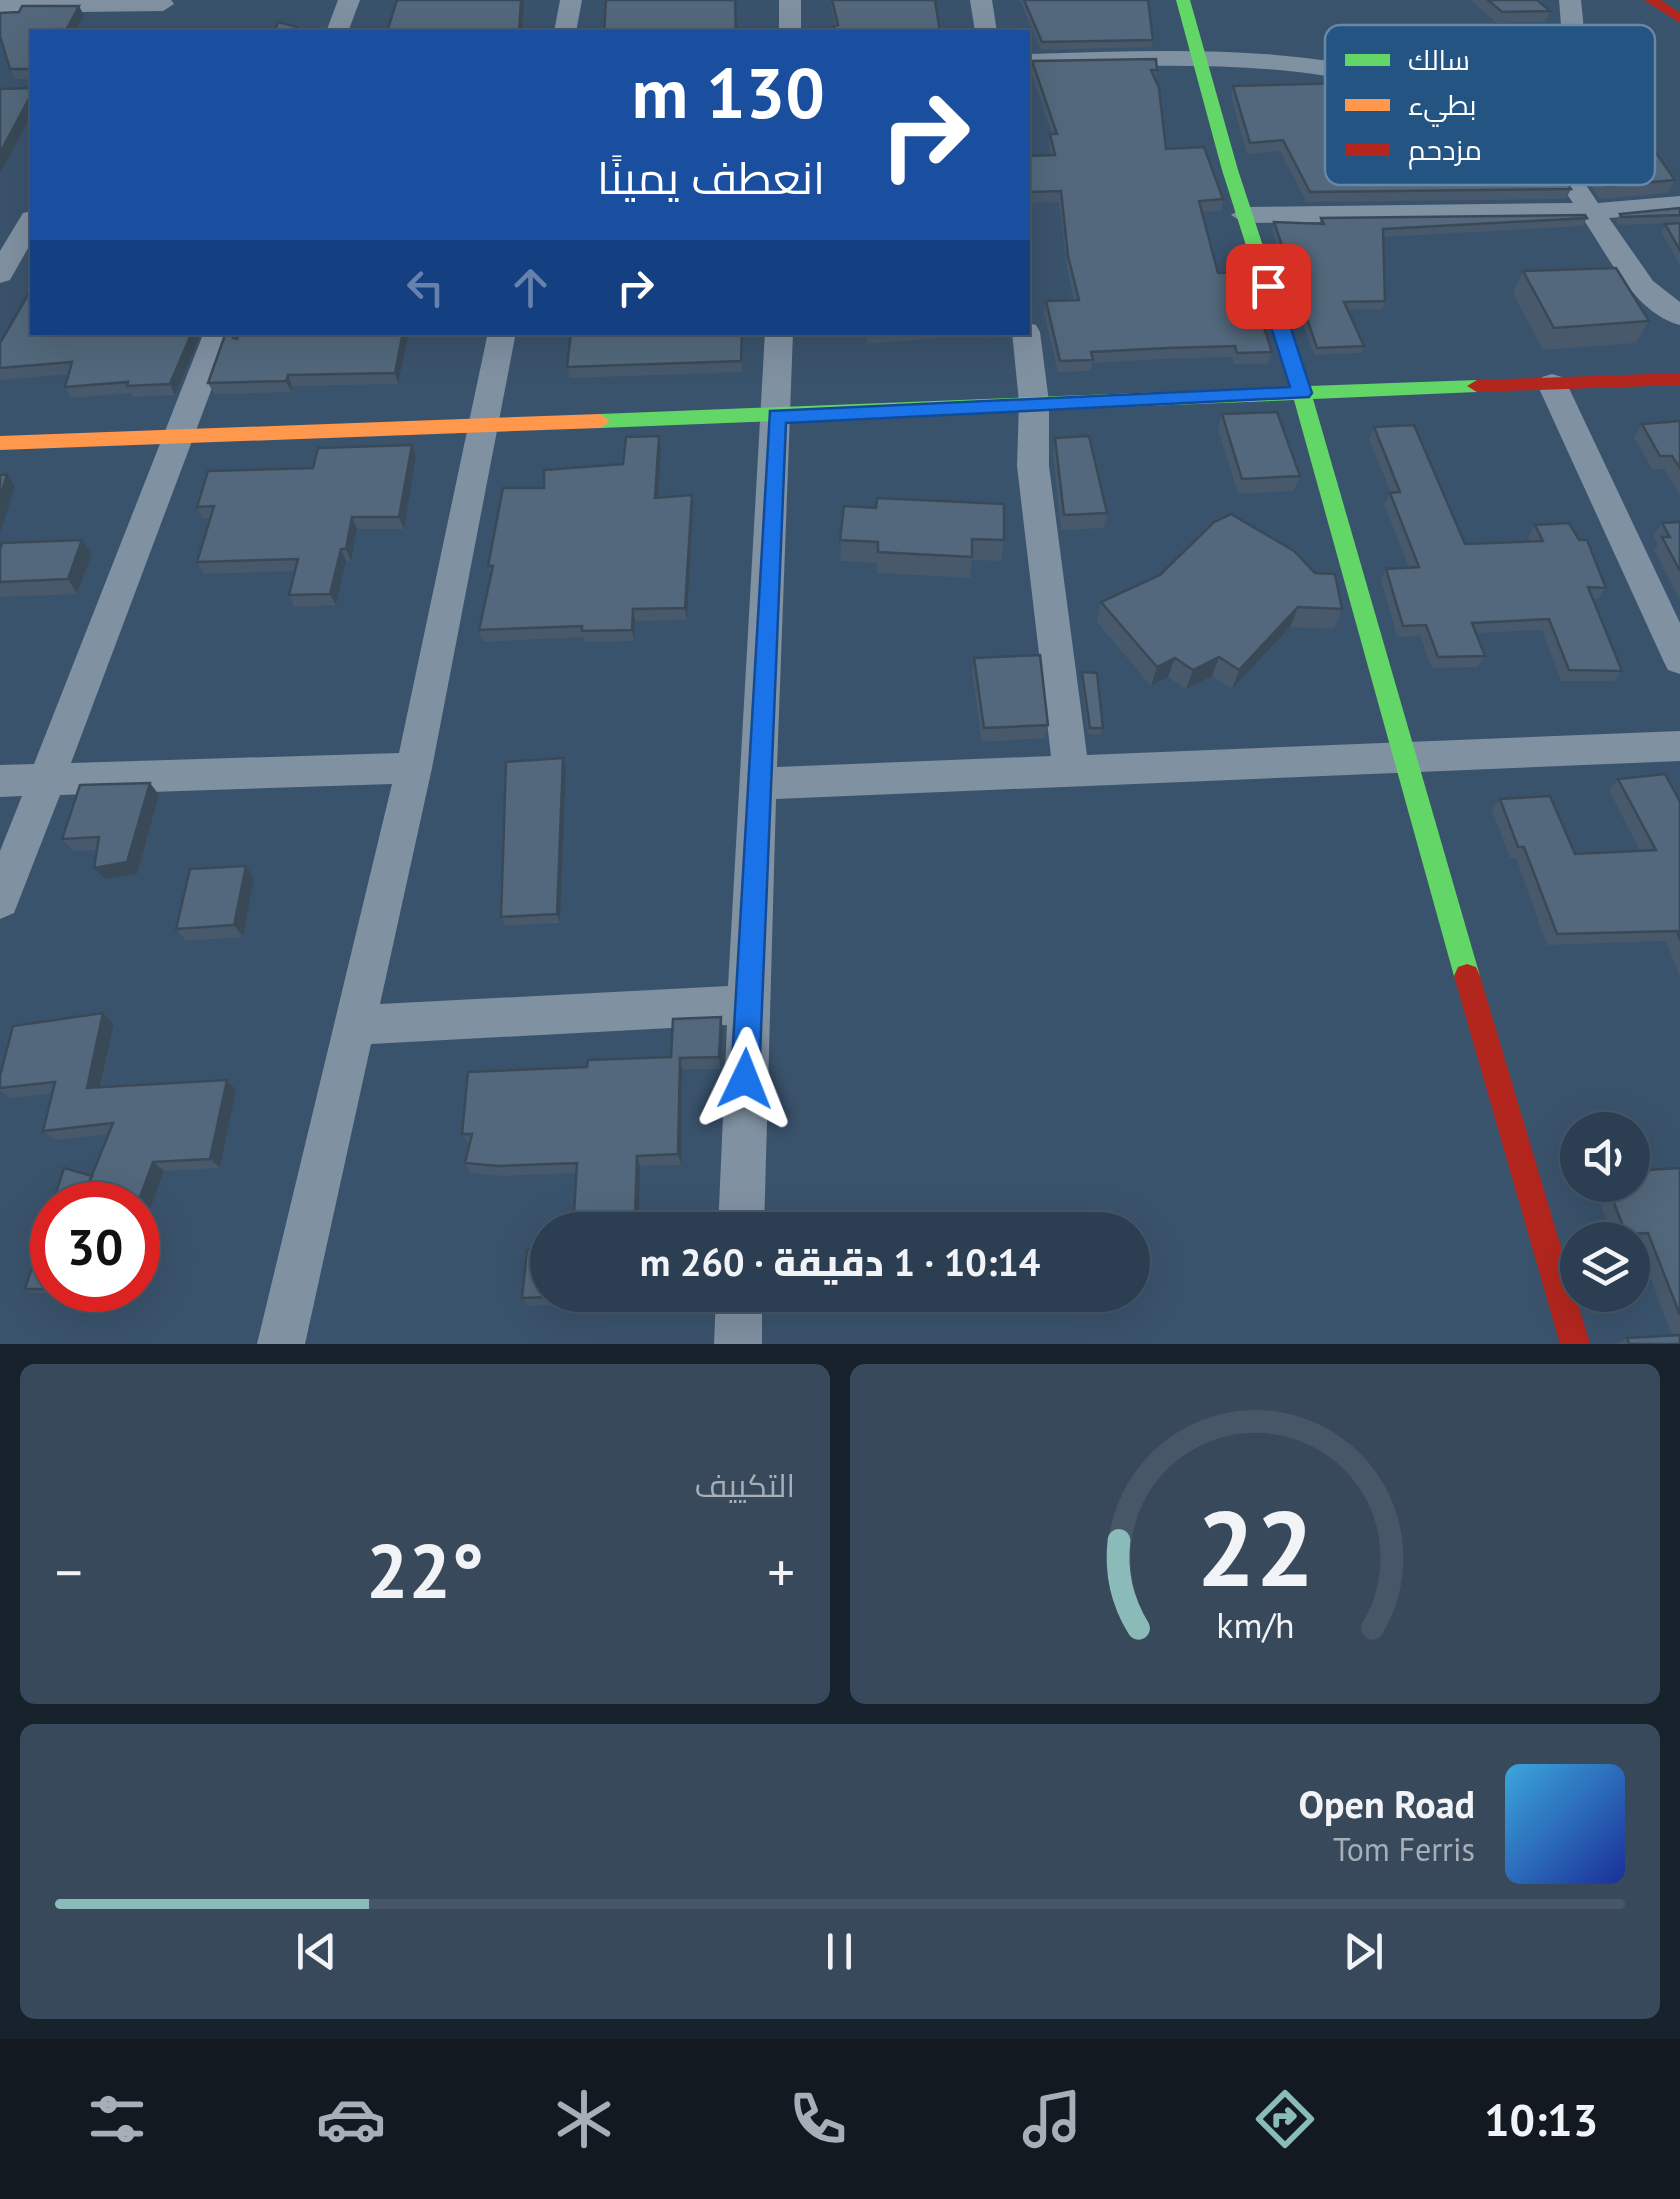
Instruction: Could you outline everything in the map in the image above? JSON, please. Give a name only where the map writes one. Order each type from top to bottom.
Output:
[{"type":"main road","points":[[1182,0],[1244,215],[1302,393],[1402,760],[1576,1344]]},
{"type":"main road","points":[[1651,0],[1680,18]]},
{"type":"main road","points":[[0,442],[777,416],[1034,402],[1680,379]]},
{"type":"street","points":[[338,30],[350,0]]},
{"type":"street","points":[[565,30],[571,0]]},
{"type":"street","points":[[790,0],[790,30]]},
{"type":"street","points":[[980,0],[986,30]]},
{"type":"street","points":[[1570,0],[1572,25]]},
{"type":"street","points":[[0,6],[164,2]]},
{"type":"street","points":[[149,27],[164,2]]},
{"type":"street","points":[[1030,61],[1197,56],[1325,69]]},
{"type":"street","points":[[1574,185],[1643,287],[1680,316]]},
{"type":"street","points":[[1244,215],[1592,211],[1680,204]]},
{"type":"street","points":[[0,274],[30,222]]},
{"type":"street","points":[[0,901],[218,335]]},
{"type":"street","points":[[281,1344],[414,768],[501,335]]},
{"type":"street","points":[[742,1212],[779,335]]},
{"type":"street","points":[[1026,335],[1034,402],[1033,466],[1071,773]]},
{"type":"street","points":[[1552,384],[1680,660]]},
{"type":"street","points":[[758,784],[1680,746]]},
{"type":"street","points":[[0,781],[414,768]]},
{"type":"street","points":[[353,1025],[748,1004]]},
{"type":"street","points":[[738,1344],[739,1312]]},
{"type":"building","points":[[397,0],[521,0],[519,30],[388,30]]},
{"type":"building","points":[[606,0],[735,0],[736,30],[604,30]]},
{"type":"building","points":[[832,0],[935,0],[940,30],[835,30],[838,25]]},
{"type":"building","points":[[1024,0],[1148,0],[1153,40],[1042,42]]},
{"type":"building","points":[[1488,0],[1537,0],[1550,11],[1502,12]]},
{"type":"building","points":[[22,6],[79,6],[66,30],[30,30],[30,69],[10,69],[0,36],[0,13],[19,12]]},
{"type":"building","points":[[278,22],[297,27],[296,30],[275,30]]},
{"type":"building","points":[[1156,59],[1157,70],[1151,70],[1159,88],[1166,149],[1204,147],[1223,199],[1199,201],[1218,273],[1246,272],[1272,352],[1237,353],[1235,346],[1168,348],[1091,352],[1093,360],[1060,361],[1046,301],[1079,300],[1068,256],[1061,191],[1030,192],[1030,156],[1055,155],[1050,134],[1057,134],[1032,61]]},
{"type":"building","points":[[1325,84],[1325,185],[1568,185],[1571,189],[1310,192],[1283,140],[1250,143],[1233,86]]},
{"type":"building","points":[[30,88],[30,97],[0,153],[0,89]]},
{"type":"building","points":[[1655,151],[1675,180],[1655,182]]},
{"type":"building","points":[[1680,208],[1680,215],[1620,214]]},
{"type":"building","points":[[1321,218],[1587,218],[1383,229],[1385,301],[1344,302],[1364,346],[1317,348],[1274,222],[1324,224]]},
{"type":"building","points":[[1680,223],[1680,250],[1665,224]]},
{"type":"building","points":[[1616,268],[1649,321],[1554,328],[1523,271]]},
{"type":"building","points":[[30,291],[30,335],[191,335],[170,384],[127,386],[128,382],[65,387],[72,362],[0,368],[0,343]]},
{"type":"building","points":[[225,335],[237,339],[239,335],[402,335],[395,373],[288,375],[286,381],[208,383]]},
{"type":"building","points":[[571,335],[742,335],[741,361],[567,367]]},
{"type":"building","points":[[1277,412],[1300,476],[1242,479],[1222,414]]},
{"type":"building","points":[[1680,421],[1680,468],[1672,456],[1660,456],[1642,424]]},
{"type":"building","points":[[1414,425],[1465,544],[1543,541],[1535,525],[1569,523],[1579,540],[1587,540],[1606,588],[1588,587],[1622,671],[1569,670],[1549,619],[1472,623],[1485,656],[1438,657],[1426,625],[1403,626],[1386,569],[1419,567],[1390,493],[1400,492],[1374,427]]},
{"type":"building","points":[[659,436],[655,498],[692,495],[685,608],[633,609],[632,630],[582,631],[582,626],[479,630],[493,566],[488,566],[503,488],[544,488],[544,470],[623,464],[626,437]]},
{"type":"building","points":[[1089,436],[1107,513],[1064,515],[1055,438]]},
{"type":"building","points":[[412,445],[399,517],[352,517],[346,549],[341,549],[330,594],[289,595],[298,559],[197,562],[214,506],[197,507],[208,471],[313,468],[318,448]]},
{"type":"building","points":[[7,474],[0,498],[0,475]]},
{"type":"building","points":[[877,498],[1004,504],[1004,540],[972,539],[972,557],[878,552],[878,542],[840,540],[844,506],[876,508]]},
{"type":"building","points":[[1231,514],[1294,551],[1315,573],[1335,574],[1342,609],[1298,607],[1239,670],[1219,657],[1193,670],[1175,658],[1157,667],[1101,602],[1160,575],[1214,522]]},
{"type":"building","points":[[1680,522],[1680,571],[1662,537],[1670,537],[1662,523]]},
{"type":"building","points":[[82,540],[68,579],[0,582],[2,543]]},
{"type":"building","points":[[1040,655],[1048,725],[984,728],[974,658]]},
{"type":"building","points":[[1082,672],[1097,673],[1103,728],[1090,728]]},
{"type":"building","points":[[563,758],[557,914],[501,917],[506,762]]},
{"type":"building","points":[[1665,774],[1680,802],[1680,940],[1677,931],[1557,934],[1524,847],[1518,847],[1500,799],[1550,796],[1575,854],[1656,850],[1618,779]]},
{"type":"building","points":[[150,783],[127,862],[94,868],[99,837],[62,839],[80,785]]},
{"type":"building","points":[[246,866],[234,925],[176,929],[190,869]]},
{"type":"building","points":[[103,1013],[87,1088],[227,1080],[210,1159],[153,1162],[146,1182],[89,1182],[113,1123],[43,1131],[55,1082],[0,1088],[13,1026]]},
{"type":"building","points":[[721,1017],[719,1057],[680,1058],[678,1154],[637,1156],[635,1212],[574,1212],[577,1163],[465,1163],[472,1134],[462,1134],[468,1072],[587,1067],[588,1060],[671,1057],[673,1019]]},
{"type":"building","points":[[64,1168],[92,1176],[89,1182],[59,1182]]},
{"type":"building","points":[[1680,1168],[1680,1315],[1650,1238],[1650,1222],[1621,1222],[1614,1202],[1650,1202],[1650,1170]]},
{"type":"building","points":[[530,1250],[530,1298],[522,1298]]},
{"type":"building","points":[[1680,1335],[1680,1344],[1629,1344],[1627,1338]]},
{"type":"traffic: fast","points":[[1183,0],[1230,170],[1302,393],[1467,976]]},
{"type":"traffic: fast","points":[[600,421],[1477,386]]},
{"type":"traffic: slow","points":[[0,443],[600,421]]},
{"type":"traffic: jam","points":[[1651,0],[1680,19]]},
{"type":"traffic: jam","points":[[1477,386],[1680,379]]},
{"type":"traffic: jam","points":[[1467,976],[1575,1344]]},
{"type":"route","points":[[745,1079],[777,416],[1302,393],[1268,286]]}]
